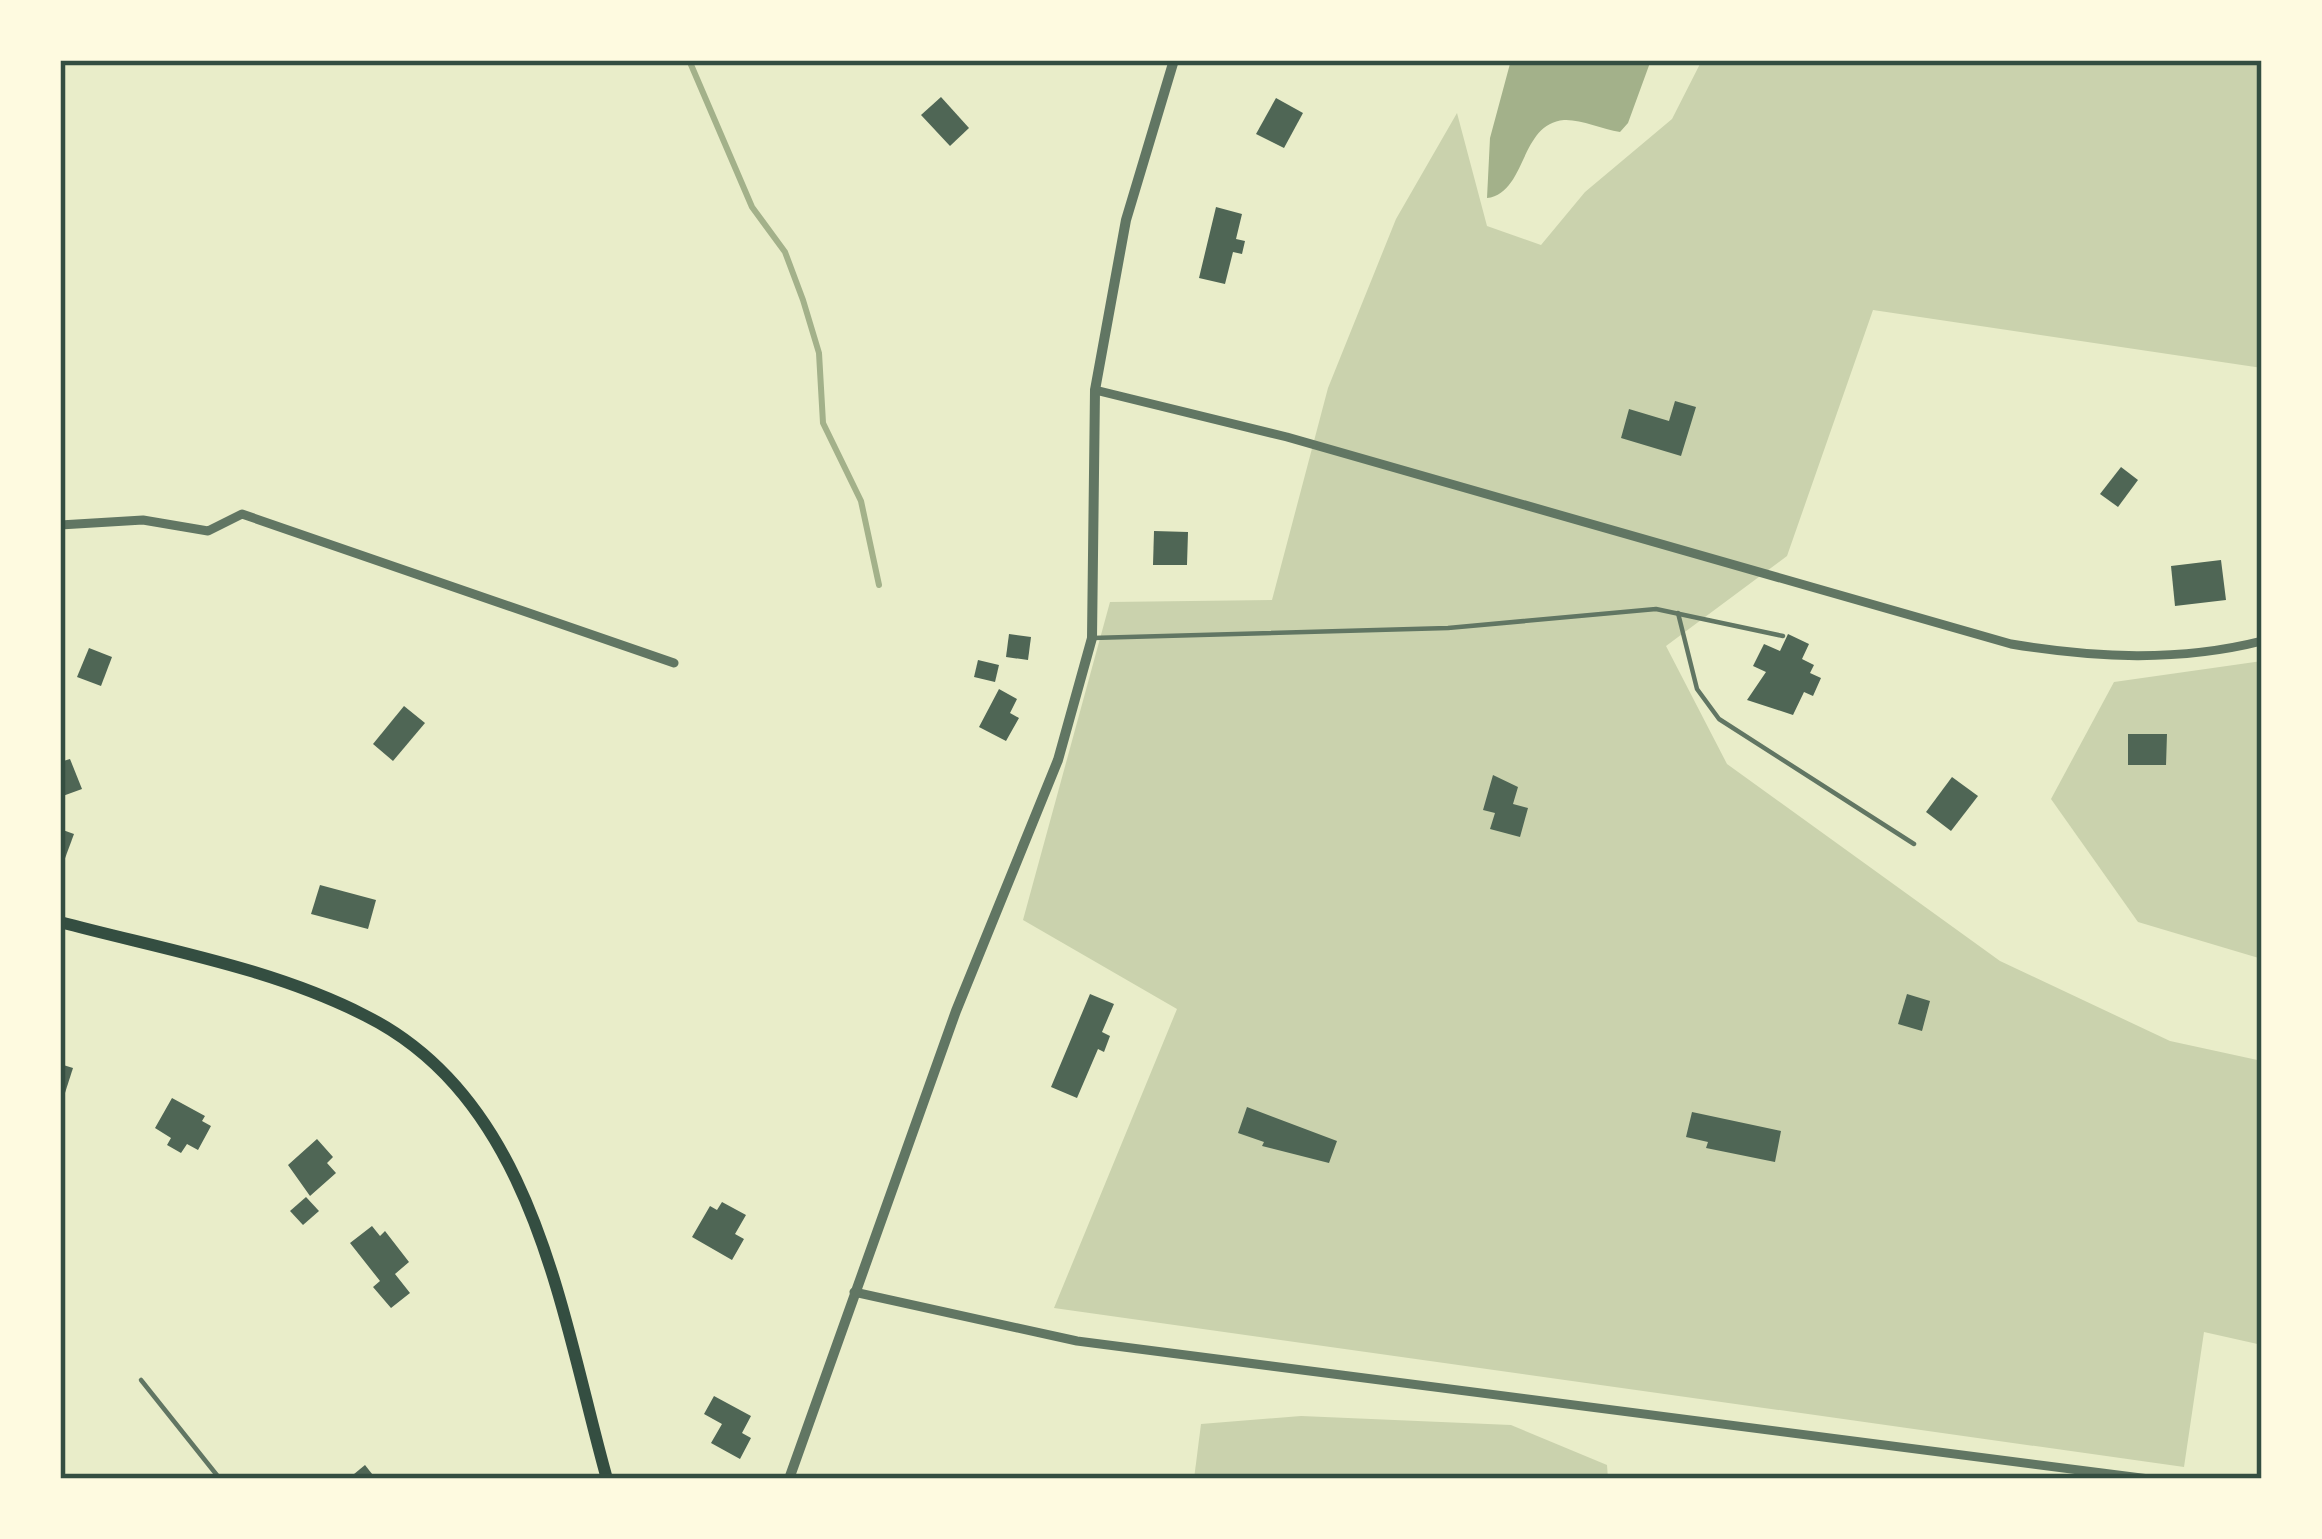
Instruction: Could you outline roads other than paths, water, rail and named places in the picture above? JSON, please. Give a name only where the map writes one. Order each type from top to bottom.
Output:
[{"type":"main road","points":[[60,922],[305,991],[362,1014],[419,1048],[460,1088],[497,1141],[538,1233],[607,1479]]},
{"type":"street","points":[[789,1479],[956,1011],[1058,760],[1091,638],[1095,390],[1126,220],[1174,60]]},
{"type":"street","points":[[1095,390],[1286,437],[2012,644],[2099,658],[2230,649],[2262,641]]},
{"type":"street","points":[[60,525],[143,520],[208,531],[242,514],[674,663]]},
{"type":"street","points":[[854,1292],[1077,1341],[2149,1479]]},
{"type":"lane","points":[[1091,638],[1448,628],[1656,609],[1783,636]]},
{"type":"lane","points":[[1678,613],[1697,689],[1719,719],[1914,844]]},
{"type":"lane","points":[[141,1380],[220,1479]]},
{"type":"waterway","points":[[689,60],[752,207],[785,252],[803,300],[819,353],[823,423],[861,501],[879,585]]}]
